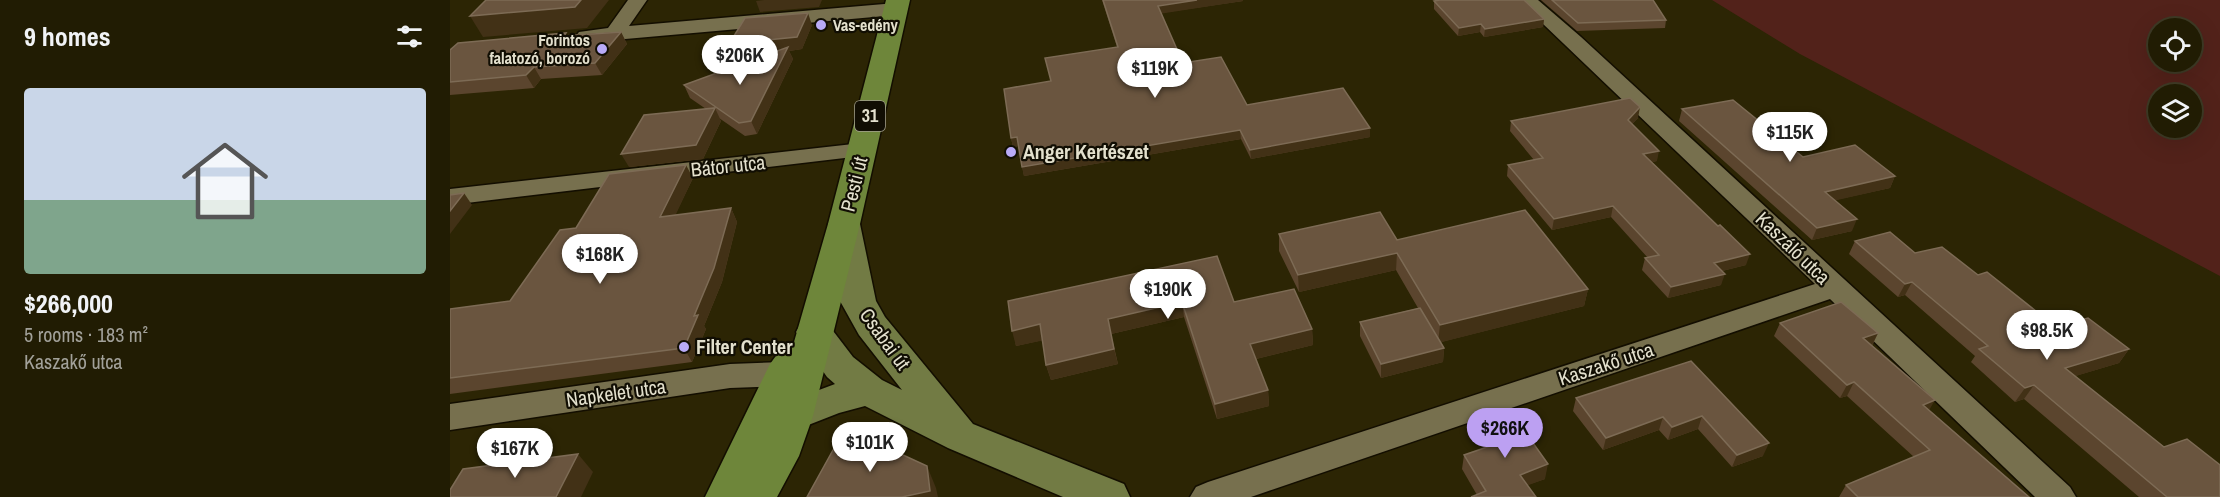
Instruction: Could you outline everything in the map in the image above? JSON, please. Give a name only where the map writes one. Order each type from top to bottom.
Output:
[{"type":"main road","name":"Pesti út","points":[[755,497],[778,456],[793,416],[844,224],[897,4]]},
{"type":"main road","name":"Csabai út","points":[[844,224],[858,301],[867,318],[962,437]]},
{"type":"main road","name":"Pesti út","points":[[727,497],[783,374],[814,332]]},
{"type":"main road","name":"Csabai út","points":[[814,332],[840,367],[868,390],[962,437],[1110,497]]},
{"type":"main road","points":[[793,416],[828,401],[868,390]]},
{"type":"street","points":[[614,34],[638,0]]},
{"type":"street","name":"Kaszáló utca","points":[[1527,0],[1591,57],[2058,497]]},
{"type":"street","points":[[567,38],[897,4]]},
{"type":"street","name":"Bátor utca","points":[[450,196],[862,150]]},
{"type":"street","name":"Kaszakő utca","points":[[1208,497],[1834,288]]},
{"type":"street","name":"Napkelet utca","points":[[450,417],[730,376],[783,374]]},
{"type":"shaded area","points":[[1712,0],[2220,0],[2220,276],[1800,54]]},
{"type":"building","points":[[486,0],[581,0],[575,7],[470,16]]},
{"type":"building","points":[[1103,0],[1197,0],[1158,6],[1183,63],[1221,57],[1247,105],[1343,88],[1370,128],[1250,150],[1240,130],[1022,167],[1017,137],[1011,138],[1004,89],[1051,81],[1045,58],[1118,47]]},
{"type":"building","points":[[1524,0],[1544,19],[1485,29],[1481,24],[1459,28],[1434,1]]},
{"type":"building","points":[[1552,0],[1653,0],[1666,20],[1578,23]]},
{"type":"building","points":[[808,13],[797,37],[729,44],[745,18]]},
{"type":"building","points":[[621,32],[595,63],[534,67],[526,75],[450,82],[450,50],[458,43],[566,33],[564,36]]},
{"type":"building","points":[[788,47],[751,121],[739,123],[684,85]]},
{"type":"building","points":[[1630,98],[1640,107],[1628,120],[1659,151],[1643,154],[1750,254],[1714,263],[1725,274],[1671,287],[1645,258],[1659,255],[1613,206],[1554,219],[1508,165],[1543,158],[1511,121]]},
{"type":"building","points":[[1733,100],[1803,157],[1855,145],[1895,176],[1825,192],[1857,219],[1817,228],[1682,109]]},
{"type":"building","points":[[715,108],[696,145],[621,154],[644,115]]},
{"type":"building","points":[[686,165],[660,217],[731,208],[714,268],[694,316],[698,315],[684,348],[450,378],[450,309],[510,301],[560,230],[576,228],[609,174]]},
{"type":"building","points":[[464,193],[450,211],[450,195]]},
{"type":"building","points":[[1525,210],[1588,289],[1440,325],[1397,253],[1298,275],[1279,234],[1380,212],[1397,240]]},
{"type":"building","points":[[1890,232],[1915,253],[1942,247],[1978,275],[1987,272],[2056,327],[2088,318],[2129,349],[2065,368],[2164,447],[2187,439],[2220,465],[2220,497],[2167,497],[2034,385],[2025,388],[1979,349],[1988,346],[1912,282],[1905,284],[1855,241]]},
{"type":"building","points":[[1217,256],[1234,302],[1294,289],[1312,329],[1250,344],[1268,390],[1215,404],[1182,302],[1108,319],[1114,349],[1046,365],[1040,324],[1012,331],[1008,301]]},
{"type":"building","points":[[1841,302],[1878,333],[1863,338],[1935,400],[1923,405],[2029,497],[1858,497],[1846,485],[1930,450],[1854,382],[1847,385],[1780,323]]},
{"type":"building","points":[[1420,308],[1444,348],[1381,364],[1360,322]]},
{"type":"building","points":[[1691,361],[1769,443],[1737,455],[1702,416],[1672,427],[1663,417],[1606,438],[1576,398]]},
{"type":"building","points":[[1511,412],[1548,464],[1520,475],[1536,497],[1471,497],[1486,491],[1464,455],[1493,445],[1478,423]]},
{"type":"building","points":[[864,437],[927,466],[930,491],[902,497],[807,497],[833,450]]},
{"type":"building","points":[[578,454],[556,497],[450,497],[450,490],[463,469]]},
{"type":"place","name":"Vas-edény","points":[[821,25]]},
{"type":"place","name":"Forintos falatozó, borozó","points":[[602,49]]},
{"type":"place","name":"Anger Kertészet","points":[[1011,152]]},
{"type":"place","name":"Filter Center","points":[[684,347]]}]
